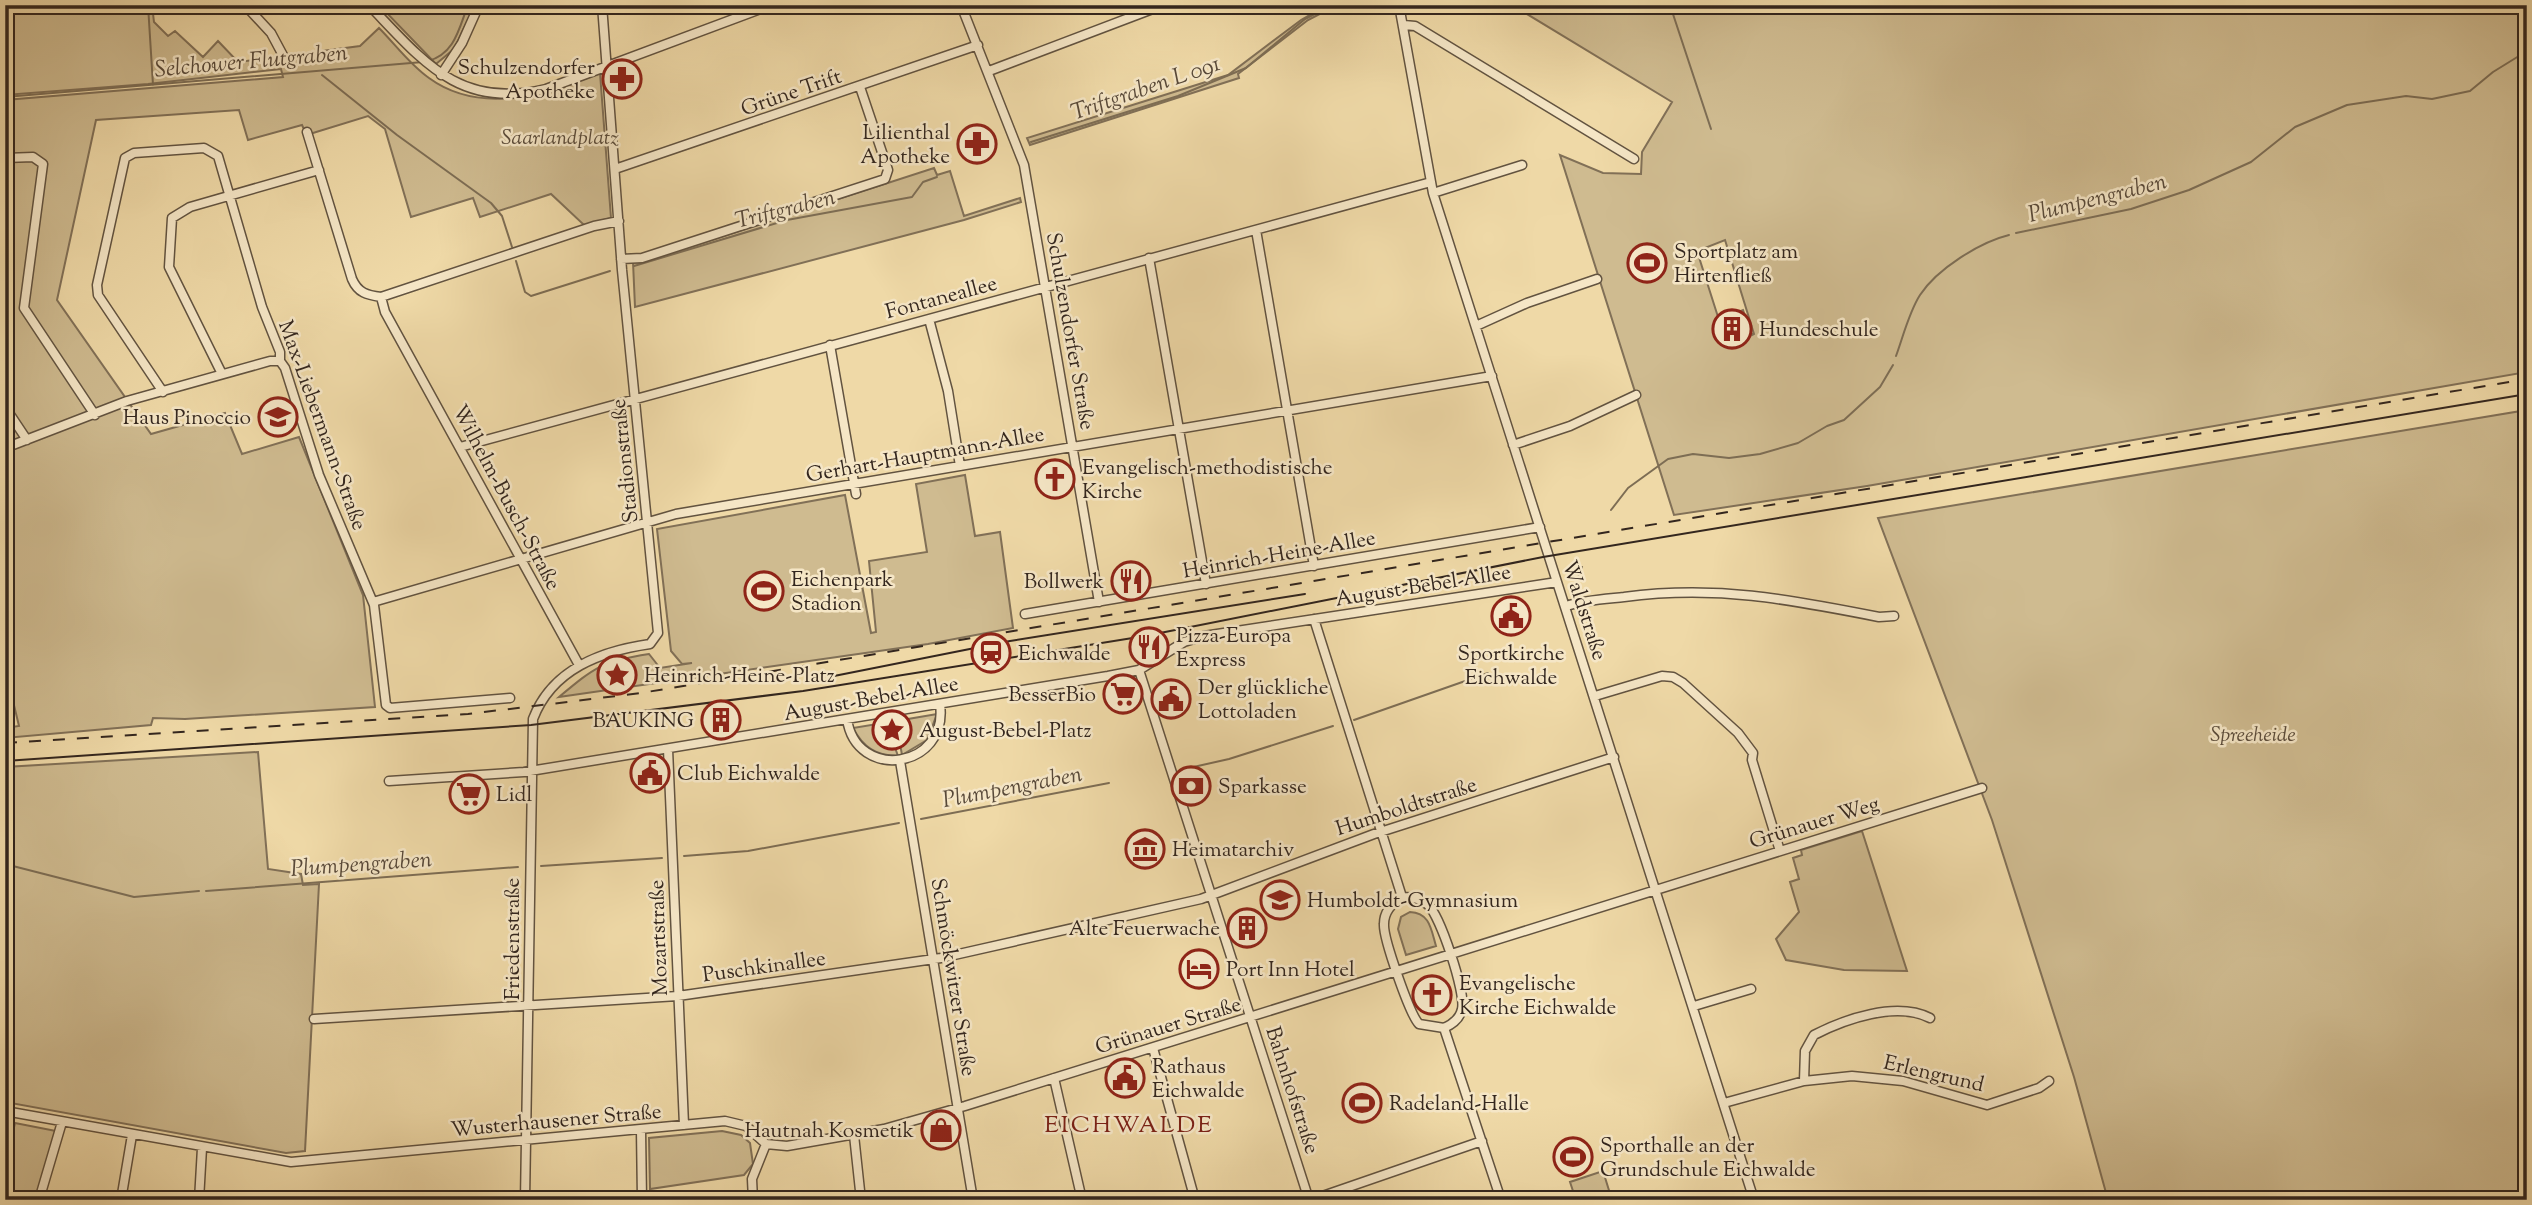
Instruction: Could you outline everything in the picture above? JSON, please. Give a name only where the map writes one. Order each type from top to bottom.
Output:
[{"type":"street","points":[[245,5],[271,33],[286,61]]},
{"type":"street","points":[[369,5],[441,75],[478,90],[512,94],[544,90],[771,5]]},
{"type":"street","points":[[441,75],[462,43],[479,5]]},
{"type":"street","name":"Stadionstraße","points":[[579,665],[604,652],[649,644],[658,633],[621,259],[602,5]]},
{"type":"street","name":"Schulzendorfer Straße","points":[[961,5],[1020,150],[1099,602]]},
{"type":"street","points":[[989,71],[1163,5]]},
{"type":"street","name":"Waldstraße","points":[[1399,5],[1433,192],[1754,1200]]},
{"type":"street","points":[[1404,25],[1415,26],[1634,159]]},
{"type":"street","name":"Grüne Trift","points":[[615,169],[978,45]]},
{"type":"street","points":[[621,259],[642,258],[885,179],[888,170],[860,87]]},
{"type":"street","points":[[307,132],[355,286],[366,294],[381,297],[594,226],[619,221]]},
{"type":"street","name":"Max-Liebermann-Straße","points":[[163,392],[96,290],[122,162],[134,153],[210,149],[218,156],[262,307],[281,352],[280,361],[285,368],[319,475],[373,601],[387,706],[510,698]]},
{"type":"street","points":[[5,158],[33,157],[43,164],[23,308],[95,415]]},
{"type":"street","points":[[1433,192],[1522,165]]},
{"type":"street","points":[[222,374],[171,271],[170,223],[175,214],[319,170]]},
{"type":"street","name":"Fontaneallee","points":[[460,447],[1431,181]]},
{"type":"street","points":[[1256,230],[1314,566]]},
{"type":"street","points":[[1149,258],[1206,584]]},
{"type":"street","points":[[1476,326],[1527,303],[1597,279]]},
{"type":"street","name":"Wilhelm-Busch-Straße","points":[[381,297],[385,312],[579,665]]},
{"type":"street","points":[[929,319],[948,391],[960,466]]},
{"type":"street","points":[[830,345],[856,494]]},
{"type":"street","points":[[5,447],[127,401],[270,360],[280,361]]},
{"type":"street","name":"Gerhart-Hauptmann-Allee","points":[[373,601],[676,514],[1492,376]]},
{"type":"street","points":[[1513,445],[1581,421],[1636,395]]},
{"type":"street","points":[[5,407],[27,440]]},
{"type":"street","name":"Heinrich-Heine-Allee","points":[[1025,614],[1540,527]]},
{"type":"street","name":"August-Bebel-Allee","points":[[389,781],[531,771],[940,704],[1139,670],[1194,638],[1558,582]]},
{"type":"street","points":[[1566,606],[1636,595],[1719,591],[1770,596],[1878,617],[1894,616]]},
{"type":"street","points":[[1314,619],[1402,897]]},
{"type":"street","name":"Friedenstraße","points":[[527,1197],[533,719],[552,691],[579,665]]},
{"type":"street","name":"Bahnhofstraße","points":[[1139,670],[1310,1200]]},
{"type":"street","points":[[1595,696],[1662,676],[1673,677],[1683,683],[1738,733],[1753,753],[1752,760],[1780,851]]},
{"type":"street","points":[[847,719],[849,730],[864,750],[884,759],[900,761],[920,752],[931,742],[939,723],[940,704]]},
{"type":"street","name":"Mozartstraße","points":[[668,749],[684,1125]]},
{"type":"street","name":"Humboldtstraße","points":[[1212,896],[1381,832],[1614,757]]},
{"type":"street","name":"Schmöckwitzer Straße","points":[[900,761],[973,1200]]},
{"type":"street","name":"Grünauer Weg","points":[[1657,890],[1982,788]]},
{"type":"street","name":"Grünauer Straße","points":[[766,1144],[787,1146],[853,1135],[958,1108],[1657,890]]},
{"type":"street","name":"Puschkinallee","points":[[314,1019],[678,996],[934,960],[1212,896]]},
{"type":"street","points":[[1402,897],[1417,899],[1429,906],[1436,915],[1450,955],[1463,1004],[1458,1018],[1444,1028],[1428,1028],[1416,1021],[1398,972],[1383,926],[1388,909],[1402,897]]},
{"type":"street","points":[[1694,1006],[1751,989]]},
{"type":"street","points":[[1804,1081],[1805,1051],[1814,1035],[1883,1013],[1920,1013],[1930,1018]]},
{"type":"street","points":[[1444,1028],[1501,1200]]},
{"type":"street","points":[[1153,1048],[1195,1200]]},
{"type":"street","name":"Erlengrund","points":[[1724,1103],[1804,1081],[1828,1077],[1874,1077],[1909,1083],[1987,1105],[2039,1088],[2049,1080]]},
{"type":"street","points":[[1055,1078],[1082,1200]]},
{"type":"street","name":"Wusterhausener Straße","points":[[5,1111],[273,1161],[527,1141],[684,1125],[740,1123],[766,1144]]},
{"type":"street","points":[[39,1200],[62,1122]]},
{"type":"street","points":[[641,1129],[642,1200]]},
{"type":"street","points":[[121,1200],[132,1135]]},
{"type":"street","points":[[853,1135],[861,1200]]},
{"type":"street","points":[[1310,1200],[1482,1141]]},
{"type":"street","points":[[753,1200],[752,1179],[766,1144]]},
{"type":"street","points":[[199,1200],[202,1148]]},
{"type":"green space","name":"Saarlandplatz","points":[[5,5],[152,5],[154,22],[168,36],[175,31],[203,57],[218,41],[238,62],[360,46],[379,28],[409,61],[429,78],[449,90],[492,99],[536,94],[600,73],[611,218],[584,225],[551,194],[480,217],[473,198],[411,217],[385,129],[368,116],[313,133],[306,134],[302,125],[248,140],[239,110],[96,120],[57,300],[151,434],[225,413],[242,454],[299,437],[363,595],[375,707],[185,719],[153,718],[151,725],[5,738],[5,728],[19,726],[5,668],[5,487],[8,485],[5,480],[5,100],[283,77],[281,69],[148,84],[5,95]]},
{"type":"green space","points":[[379,5],[475,5],[454,49],[436,64]]},
{"type":"green space","points":[[1327,5],[1337,5],[1308,20],[1238,74],[1239,78],[1030,145],[1027,138],[1228,75],[1301,20]]},
{"type":"green space","points":[[1512,5],[2527,5],[2527,372],[1867,486],[1674,515],[1560,155],[1603,173],[1641,174],[1642,152],[1672,102]],"holes":[[[1725,240],[1754,334],[1752,335],[1743,310],[1719,320],[1697,251]]]},
{"type":"green space","points":[[934,168],[937,175],[950,171],[964,216],[1020,198],[1021,202],[964,220],[635,307],[633,262],[641,263]]},
{"type":"green space","name":"Spreeheide","points":[[2527,410],[2527,1200],[2108,1200],[2074,1077],[1992,820],[1878,518]]},
{"type":"green space","points":[[965,475],[975,536],[1000,532],[1013,628],[928,644],[559,697],[591,672],[620,659],[649,654],[660,668],[692,663],[682,664],[671,651],[657,529],[845,495],[871,633],[876,632],[869,561],[927,552],[916,484]]},
{"type":"green space","points":[[937,714],[927,740],[902,755],[897,727],[908,719]]},
{"type":"green space","points":[[883,723],[888,731],[894,733],[896,741],[893,742],[898,756],[871,749],[853,728]]},
{"type":"green space","points":[[258,752],[268,869],[301,874],[303,885],[319,884],[305,1151],[286,1153],[5,1102],[5,767]]},
{"type":"green space","points":[[1862,831],[1907,971],[1844,970],[1786,960],[1776,939],[1799,912],[1790,882],[1799,879],[1793,858],[1802,855],[1801,850]]},
{"type":"green space","points":[[1410,912],[1426,919],[1436,946],[1406,955],[1398,929],[1401,917]]},
{"type":"green space","points":[[15,1123],[56,1131],[36,1200],[5,1200],[5,1166]]},
{"type":"green space","points":[[722,1131],[741,1135],[750,1143],[753,1164],[744,1175],[650,1189],[649,1138]]},
{"type":"green space","points":[[1603,1171],[1612,1200],[1576,1200],[1570,1182]]},
{"type":"waterway","points":[[148,5],[153,85]]},
{"type":"waterway","name":"Selchower Flutgraben","points":[[428,61],[437,58],[450,46],[459,31],[468,5]]},
{"type":"waterway","name":"Triftgraben L 091","points":[[1031,142],[1178,96],[1246,68],[1305,19],[1332,5]]},
{"type":"waterway","points":[[1670,5],[1711,129]]},
{"type":"waterway","name":"Plumpengraben","points":[[2016,233],[2131,209],[2189,190],[2251,162],[2295,127],[2347,105],[2406,96],[2432,99],[2470,91],[2493,72],[2527,51]]},
{"type":"waterway","name":"Selchower Flutgraben","points":[[5,97],[423,62]]},
{"type":"waterway","name":"Triftgraben","points":[[322,75],[397,135],[491,203],[502,216],[512,247]]},
{"type":"waterway","name":"Triftgraben","points":[[634,266],[787,220],[912,197],[923,182],[937,177]]},
{"type":"waterway","name":"Plumpengraben","points":[[1896,356],[1913,309],[1928,285],[1960,258],[2009,235]]},
{"type":"waterway","name":"Triftgraben","points":[[516,261],[525,292],[531,296],[610,271]]},
{"type":"waterway","name":"Plumpengraben","points":[[1611,510],[1628,488],[1668,459],[1693,454],[1729,458],[1760,454],[1798,443],[1827,426],[1844,420],[1880,387],[1893,365]]},
{"type":"waterway","name":"Plumpengraben","points":[[1573,590],[1582,567]]},
{"type":"waterway","name":"Plumpengraben","points":[[1354,720],[1488,673]]},
{"type":"waterway","name":"Plumpengraben","points":[[1180,770],[1229,759],[1333,726]]},
{"type":"waterway","name":"Plumpengraben","points":[[921,819],[1109,783]]},
{"type":"waterway","name":"Plumpengraben","points":[[684,856],[748,851],[899,823]]},
{"type":"waterway","name":"Plumpengraben","points":[[541,866],[662,858]]},
{"type":"waterway","name":"Plumpengraben","points":[[5,864],[134,897],[199,891]]},
{"type":"waterway","name":"Plumpengraben","points":[[206,891],[518,867]]},
{"type":"tram line","points":[[5,761],[531,725],[803,691],[1145,636],[1543,557],[2527,394]]},
{"type":"tram line","points":[[829,677],[1010,641],[1305,594]]},
{"type":"railway","points":[[5,743],[468,714],[641,693],[2527,379]]},
{"type":"place","name":"Schulzendorfer Apotheke","points":[[622,79]]},
{"type":"place","name":"Lilienthal Apotheke","points":[[977,144]]},
{"type":"place","name":"Sportplatz am Hirtenfließ","points":[[1647,263]]},
{"type":"place","name":"Hundeschule","points":[[1732,329]]},
{"type":"place","name":"Haus Pinoccio","points":[[278,417]]},
{"type":"place","name":"Evangelisch-methodistische Kirche","points":[[1055,479]]},
{"type":"place","name":"Bollwerk","points":[[1131,581]]},
{"type":"place","name":"Eichenpark Stadion","points":[[764,591]]},
{"type":"place","name":"Sportkirche Eichwalde","points":[[1511,616]]},
{"type":"place","name":"Pizza-Europa Express","points":[[1149,647]]},
{"type":"place","name":"Eichwalde","points":[[991,653]]},
{"type":"place","name":"Heinrich-Heine-Platz","points":[[617,675]]},
{"type":"place","name":"BesserBio","points":[[1123,694]]},
{"type":"place","name":"Der glückliche Lottoladen","points":[[1171,699]]},
{"type":"place","name":"BAUKING","points":[[721,720]]},
{"type":"place","name":"August-Bebel-Platz","points":[[892,730]]},
{"type":"place","name":"Club Eichwalde","points":[[650,773]]},
{"type":"place","name":"Sparkasse","points":[[1191,786]]},
{"type":"place","name":"Lidl","points":[[469,794]]},
{"type":"place","name":"Heimatarchiv","points":[[1145,849]]},
{"type":"place","name":"Humboldt-Gymnasium","points":[[1280,900]]},
{"type":"place","name":"Alte Feuerwache","points":[[1247,928]]},
{"type":"place","name":"Port Inn Hotel","points":[[1199,969]]},
{"type":"place","name":"Evangelische Kirche Eichwalde","points":[[1432,995]]},
{"type":"place","name":"Rathaus Eichwalde","points":[[1125,1078]]},
{"type":"place","name":"Radeland-Halle","points":[[1362,1103]]},
{"type":"place","name":"Hautnah Kosmetik","points":[[941,1130]]},
{"type":"place","name":"Sporthalle an der Grundschule Eichwalde","points":[[1573,1157]]},
{"type":"district","name":"EICHWALDE","points":[[1129,1124]]}]
